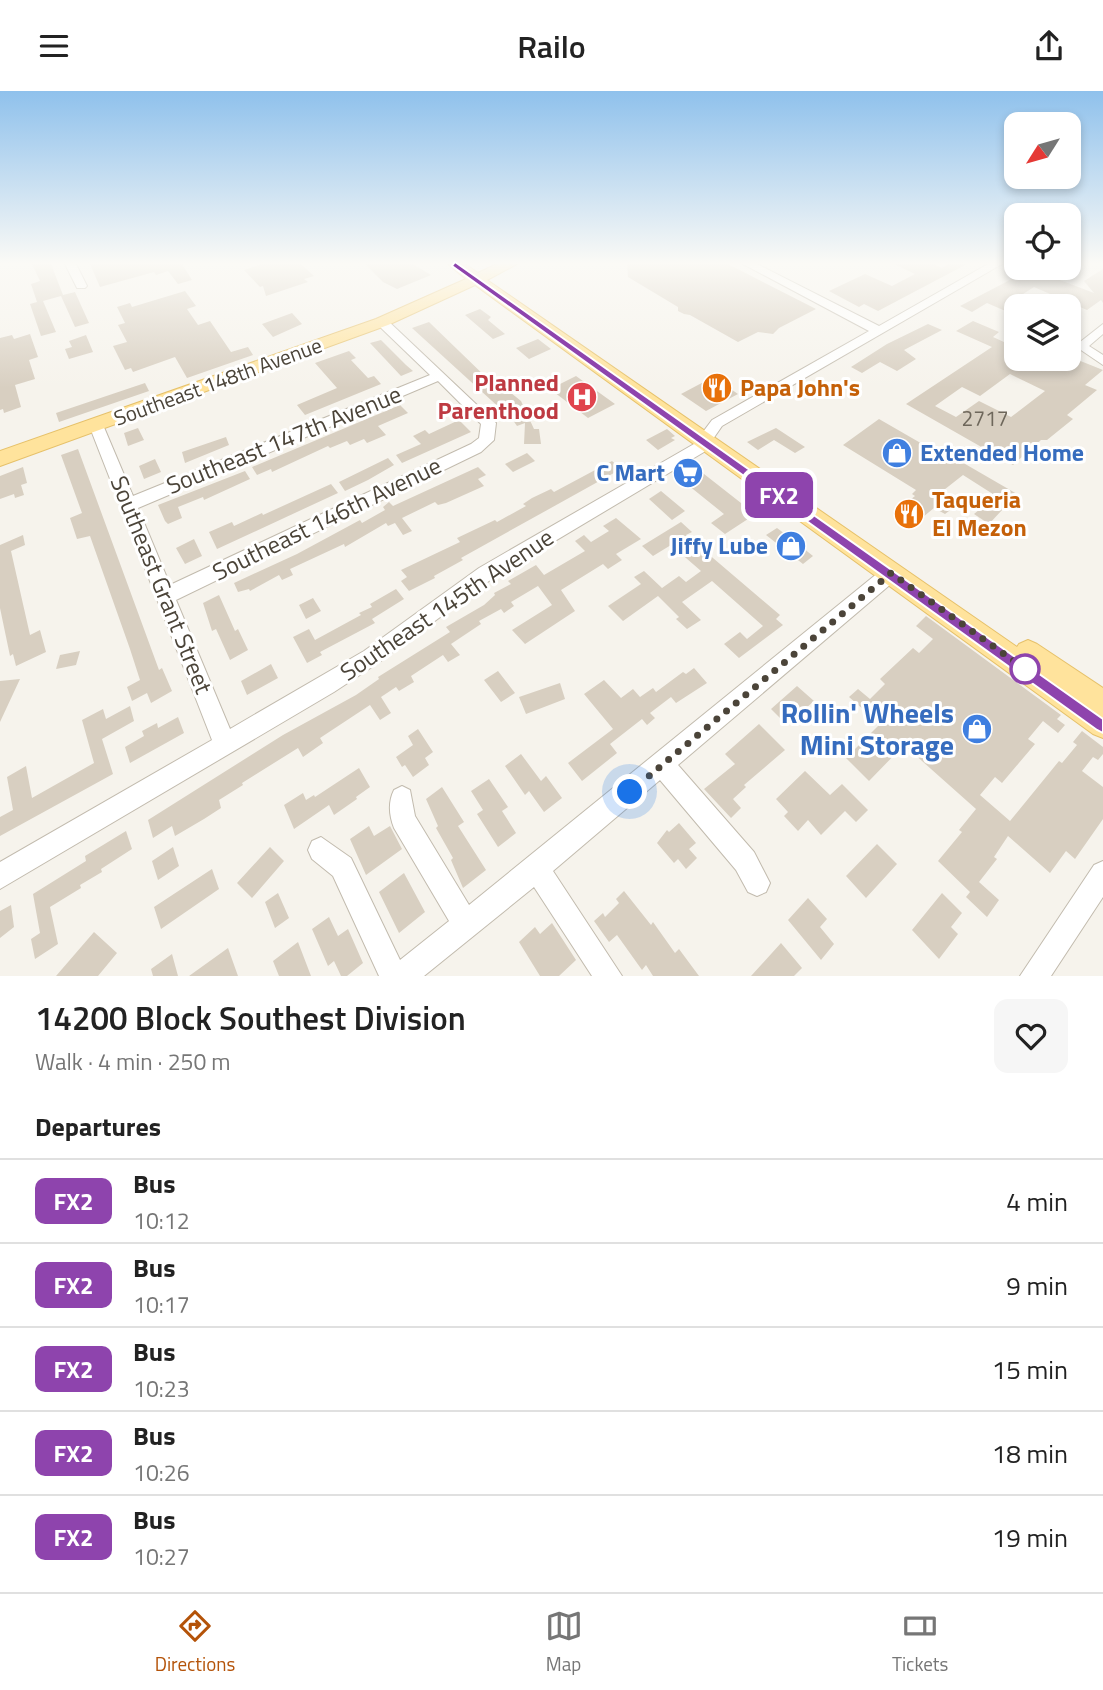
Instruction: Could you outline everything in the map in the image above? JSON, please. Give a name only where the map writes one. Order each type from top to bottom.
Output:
[{"type":"main road","name":"Southeast 148th Avenue","points":[[0,459],[382,322],[420,305]]},
{"type":"main road","points":[[520,305],[1103,725]]},
{"type":"main road","points":[[706,437],[1103,704]]},
{"type":"main road","points":[[891,573],[907,577],[958,604]]},
{"type":"street","points":[[829,305],[879,331]]},
{"type":"street","name":"Southeast 145th Avenue","points":[[0,876],[371,657],[486,573],[699,448],[717,423],[924,305]]},
{"type":"street","points":[[382,322],[439,376]]},
{"type":"street","points":[[1103,328],[1081,346],[1103,361]]},
{"type":"street","name":"Southeast 146th Avenue","points":[[166,596],[476,448],[486,440],[489,423],[439,376]]},
{"type":"street","name":"Southeast 147th Avenue","points":[[128,505],[439,376]]},
{"type":"street","name":"Southeast Grant Street","points":[[96,425],[225,744]]},
{"type":"street","points":[[402,976],[537,869],[891,573]]},
{"type":"street","points":[[662,765],[745,861],[757,883]]},
{"type":"street","points":[[402,798],[403,819],[466,925]]},
{"type":"street","points":[[321,850],[342,867],[393,976]]},
{"type":"street","points":[[537,869],[608,976]]},
{"type":"street","points":[[1034,976],[1103,874]]},
{"type":"building","points":[[30,305],[45,305],[56,332],[41,336]]},
{"type":"building","points":[[65,305],[81,305],[89,323],[75,327]]},
{"type":"building","points":[[195,305],[187,309],[198,325],[210,321],[231,352],[248,347],[253,355],[187,378],[175,357],[133,372],[131,368],[125,370],[113,346],[127,342],[118,325],[125,323],[117,307]]},
{"type":"building","points":[[675,305],[809,305],[816,309],[779,328],[773,334],[758,332],[738,342],[678,311]]},
{"type":"building","points":[[867,305],[889,305],[878,311]]},
{"type":"building","points":[[983,305],[972,312],[960,306]]},
{"type":"building","points":[[1081,305],[1094,305],[1087,310],[1081,307]]},
{"type":"building","points":[[480,309],[491,317],[488,320],[505,334],[493,339],[465,315]]},
{"type":"building","points":[[292,313],[302,324],[273,337],[262,324]]},
{"type":"building","points":[[973,321],[999,332],[993,337],[1004,342],[1004,371],[1081,371],[1081,361],[1103,370],[1085,385],[1097,390],[1067,415],[1073,419],[1047,440],[1041,440],[1013,465],[906,404],[992,347],[956,331]],"holes":[[[1010,374],[1045,391],[1011,417],[979,401],[956,417],[935,406],[962,387],[980,396]]]},
{"type":"building","points":[[429,322],[490,381],[494,379],[521,401],[534,429],[539,429],[541,444],[524,444],[525,423],[517,426],[506,410],[503,411],[412,328]]},
{"type":"building","points":[[928,324],[942,330],[904,350],[916,359],[897,371],[880,362],[862,373],[851,367],[887,344]]},
{"type":"building","points":[[30,334],[38,357],[29,360],[35,379],[15,385],[21,407],[4,413],[3,409],[0,410],[0,338],[12,335],[14,339]]},
{"type":"building","points":[[86,335],[93,352],[69,359],[65,349],[72,347],[69,341]]},
{"type":"building","points":[[538,339],[551,349],[529,359],[516,348]]},
{"type":"building","points":[[381,340],[413,371],[401,376],[370,343]]},
{"type":"building","points":[[349,351],[356,358],[351,360],[368,378],[374,376],[381,384],[305,415],[297,405],[337,388],[315,363]]},
{"type":"building","name":"Planned Parenthood","points":[[576,376],[615,404],[588,418],[550,389]]},
{"type":"building","points":[[713,377],[738,394],[706,411],[681,394]]},
{"type":"building","points":[[145,383],[149,391],[59,422],[56,413]]},
{"type":"building","points":[[400,405],[408,413],[378,426],[386,435],[367,443],[364,439],[350,445],[347,441],[330,448],[328,446],[272,472],[271,469],[257,475],[252,467]]},
{"type":"building","points":[[879,419],[957,464],[960,461],[1017,494],[989,524],[974,514],[996,496],[963,475],[935,497],[953,508],[945,514],[934,508],[912,526],[893,513],[915,496],[912,494],[916,490],[843,445]]},
{"type":"building","points":[[459,420],[471,432],[402,463],[396,455],[421,444],[413,436],[425,430],[429,434]]},
{"type":"building","points":[[138,428],[144,440],[128,446],[124,433]]},
{"type":"building","points":[[776,428],[805,447],[795,453],[774,440],[758,450],[747,442]]},
{"type":"building","points":[[667,429],[675,436],[671,438],[675,440],[658,450],[646,440]]},
{"type":"building","points":[[226,437],[229,445],[185,463],[182,452]]},
{"type":"building","points":[[78,449],[159,670],[162,668],[172,691],[151,703],[147,693],[132,701],[127,687],[140,680],[130,649],[90,536],[77,539],[70,518],[82,513],[61,455]]},
{"type":"building","points":[[527,453],[535,461],[513,472],[505,464]]},
{"type":"building","points":[[388,458],[394,465],[368,480],[345,491],[339,482]]},
{"type":"building","points":[[155,459],[161,472],[144,479],[139,466]]},
{"type":"building","points":[[612,461],[621,469],[461,558],[463,560],[434,576],[435,578],[409,591],[401,581],[407,577],[401,570],[460,542],[457,538],[495,520],[497,522],[526,506],[523,504],[532,498],[551,489],[554,492]]},
{"type":"building","points":[[690,463],[741,503],[757,493],[771,504],[725,534],[711,523],[724,514],[673,473]]},
{"type":"building","points":[[23,467],[27,483],[21,485],[24,495],[15,498],[14,494],[0,499],[0,476]]},
{"type":"building","points":[[478,467],[486,475],[478,479],[484,486],[446,503],[438,505],[435,502],[402,518],[412,531],[403,535],[395,523],[388,526],[386,523],[345,547],[344,544],[290,569],[293,575],[282,580],[279,575],[250,591],[238,592],[234,583],[297,554],[360,520],[362,523],[385,510],[383,507],[389,502],[393,506]]},
{"type":"building","points":[[245,471],[250,479],[204,500],[203,497],[178,507],[182,518],[168,524],[165,521],[158,505]]},
{"type":"building","points":[[331,484],[338,493],[217,549],[209,532],[232,522],[234,526],[262,513],[263,515]]},
{"type":"building","points":[[661,491],[685,511],[672,520],[649,499]]},
{"type":"building","points":[[616,518],[641,539],[616,554],[622,560],[608,569],[603,564],[561,590],[575,611],[525,644],[512,630],[552,605],[538,586],[511,602],[514,606],[504,613],[501,609],[479,621],[481,624],[451,644],[460,655],[448,662],[443,655],[411,676],[414,682],[399,691],[396,687],[381,697],[391,713],[380,720],[370,705],[320,738],[323,743],[303,757],[298,748],[242,783],[243,785],[219,800],[221,808],[204,819],[175,836],[172,826],[153,838],[148,820],[283,735],[356,695],[379,679],[378,677],[450,632],[446,627],[484,605],[494,593],[511,584],[508,581],[536,565],[544,575],[585,551],[575,541],[584,535],[591,542],[609,531],[603,526]]},
{"type":"building","points":[[681,522],[692,532],[686,535],[780,615],[776,619],[783,625],[739,658],[724,644],[740,632],[747,639],[763,626],[712,581],[682,602],[701,620],[687,629],[658,596],[623,621],[608,606],[641,584],[634,577],[644,571],[662,588],[679,576],[686,582],[701,571],[671,545],[653,556],[642,546]]},
{"type":"building","name":"Jiffy Lube","points":[[777,528],[813,556],[803,564],[766,535]]},
{"type":"building","points":[[23,535],[25,545],[11,551],[30,635],[40,630],[46,652],[16,666],[13,654],[10,656],[0,608],[0,545]]},
{"type":"building","points":[[194,539],[202,556],[185,564],[176,548]]},
{"type":"building","points":[[396,589],[404,599],[372,619],[375,623],[320,652],[322,655],[307,663],[293,637],[309,629],[315,640],[361,615],[359,613],[372,607],[370,604]]},
{"type":"building","points":[[219,595],[235,631],[238,629],[248,650],[230,660],[216,629],[212,631],[203,603]]},
{"type":"building","points":[[313,598],[321,611],[306,619],[299,605]]},
{"type":"building","name":"Rollin' Wheels Mini Storage","points":[[926,616],[1061,715],[1057,719],[1065,725],[1058,733],[1043,721],[1028,739],[1035,744],[1002,783],[995,777],[980,795],[1010,821],[1059,761],[1062,763],[1077,745],[1073,742],[1082,731],[1103,747],[1103,754],[1098,760],[1093,757],[1082,771],[1103,787],[1103,819],[1075,859],[1066,851],[1050,873],[1008,836],[994,857],[997,859],[979,882],[999,900],[987,917],[966,897],[970,892],[938,861],[962,832],[959,830],[976,809],[904,745],[869,781],[846,758],[880,724],[849,697],[858,689],[870,699],[885,684],[880,679],[913,648],[919,653],[933,639],[916,626]]},
{"type":"building","points":[[80,651],[76,665],[56,669],[60,655]]},
{"type":"building","points":[[271,664],[278,678],[247,695],[241,681]]},
{"type":"building","points":[[694,668],[707,683],[676,703],[671,697],[650,713],[655,718],[647,725],[642,719],[610,744],[617,753],[582,781],[568,763],[613,729],[584,694],[604,680],[621,698],[633,689],[640,697],[653,688],[656,692],[683,672],[686,674]]},
{"type":"building","points":[[498,671],[515,693],[501,702],[484,680]]},
{"type":"building","points":[[20,679],[0,722],[0,681]]},
{"type":"building","points":[[560,683],[565,699],[526,714],[519,697]]},
{"type":"building","points":[[797,686],[814,701],[787,725],[771,709]]},
{"type":"building","points":[[130,706],[134,721],[102,739],[113,774],[0,836],[0,817],[13,810],[7,777],[26,766],[32,798],[94,763],[82,720],[103,709],[106,719]]},
{"type":"building","points":[[178,717],[184,733],[130,763],[125,747],[144,736],[142,731],[157,723],[158,728]]},
{"type":"building","points":[[759,724],[785,750],[744,785],[746,787],[733,799],[741,808],[731,818],[704,789],[735,764],[725,754]]},
{"type":"building","points":[[418,729],[433,752],[425,758],[429,765],[413,777],[396,757],[413,745],[408,736]]},
{"type":"building","points":[[521,754],[541,781],[546,776],[562,798],[544,812],[529,791],[525,795],[505,766]]},
{"type":"building","points":[[359,768],[370,787],[334,815],[329,805],[294,829],[284,805],[303,793],[306,800],[314,795],[315,797]]},
{"type":"building","points":[[805,771],[830,795],[842,784],[868,810],[856,822],[845,811],[821,835],[808,820],[798,831],[784,816],[788,812],[776,799]]},
{"type":"building","points":[[489,779],[508,807],[502,811],[516,833],[498,847],[477,814],[483,810],[471,791]]},
{"type":"building","points":[[442,787],[464,822],[458,826],[486,870],[463,888],[451,860],[453,858],[436,828],[438,826],[426,799]]},
{"type":"building","points":[[679,823],[696,843],[689,849],[697,858],[686,869],[678,859],[674,863],[657,843],[667,830],[669,832]]},
{"type":"building","points":[[369,826],[374,836],[390,826],[402,849],[366,875],[350,839]]},
{"type":"building","points":[[126,831],[132,849],[80,885],[81,888],[50,907],[58,944],[35,959],[31,939],[40,933],[33,894],[86,861],[85,856]]},
{"type":"building","points":[[877,844],[897,864],[866,898],[846,876]]},
{"type":"building","points":[[173,847],[179,866],[158,880],[152,861]]},
{"type":"building","points":[[270,847],[284,861],[252,898],[237,883]]},
{"type":"building","points":[[212,869],[219,889],[161,929],[154,907]]},
{"type":"building","points":[[404,873],[425,912],[399,933],[379,892]]},
{"type":"building","points":[[624,891],[651,925],[653,922],[675,953],[679,949],[699,976],[653,976],[646,965],[642,970],[617,935],[609,942],[594,921],[603,913],[605,917],[619,903],[616,899]]},
{"type":"building","points":[[278,893],[289,918],[275,928],[265,902]]},
{"type":"building","points":[[942,893],[962,913],[951,927],[958,934],[939,959],[912,930]]},
{"type":"building","points":[[808,898],[827,919],[820,927],[834,944],[821,960],[788,920]]},
{"type":"building","points":[[11,905],[14,927],[0,938],[0,911]]},
{"type":"building","points":[[329,917],[338,936],[348,929],[363,963],[347,976],[341,976],[334,961],[328,966],[312,929]]},
{"type":"building","points":[[552,923],[576,960],[559,976],[540,976],[519,942],[535,927],[540,934]]},
{"type":"building","points":[[94,932],[117,953],[98,976],[56,976]]},
{"type":"building","points":[[298,942],[311,976],[279,976],[273,961]]},
{"type":"building","points":[[781,943],[802,968],[794,976],[751,976]]},
{"type":"building","points":[[228,948],[238,976],[189,976]]},
{"type":"building","points":[[172,954],[178,976],[153,976],[151,969]]},
{"type":"bus line","name":"FX2","points":[[511,305],[1103,725]]},
{"type":"place","name":"Papa John's","points":[[717,388]]},
{"type":"place","name":"Planned Parenthood","points":[[582,397]]},
{"type":"place","name":"Extended Home","points":[[897,453]]},
{"type":"place","name":"C Mart","points":[[688,473]]},
{"type":"place","name":"Taqueria El Mezon","points":[[909,514]]},
{"type":"place","name":"Jiffy Lube","points":[[791,546]]},
{"type":"place","name":"Rollin' Wheels Mini Storage","points":[[977,729]]},
{"type":"route","points":[[630,792],[891,573],[1025,669]]}]
